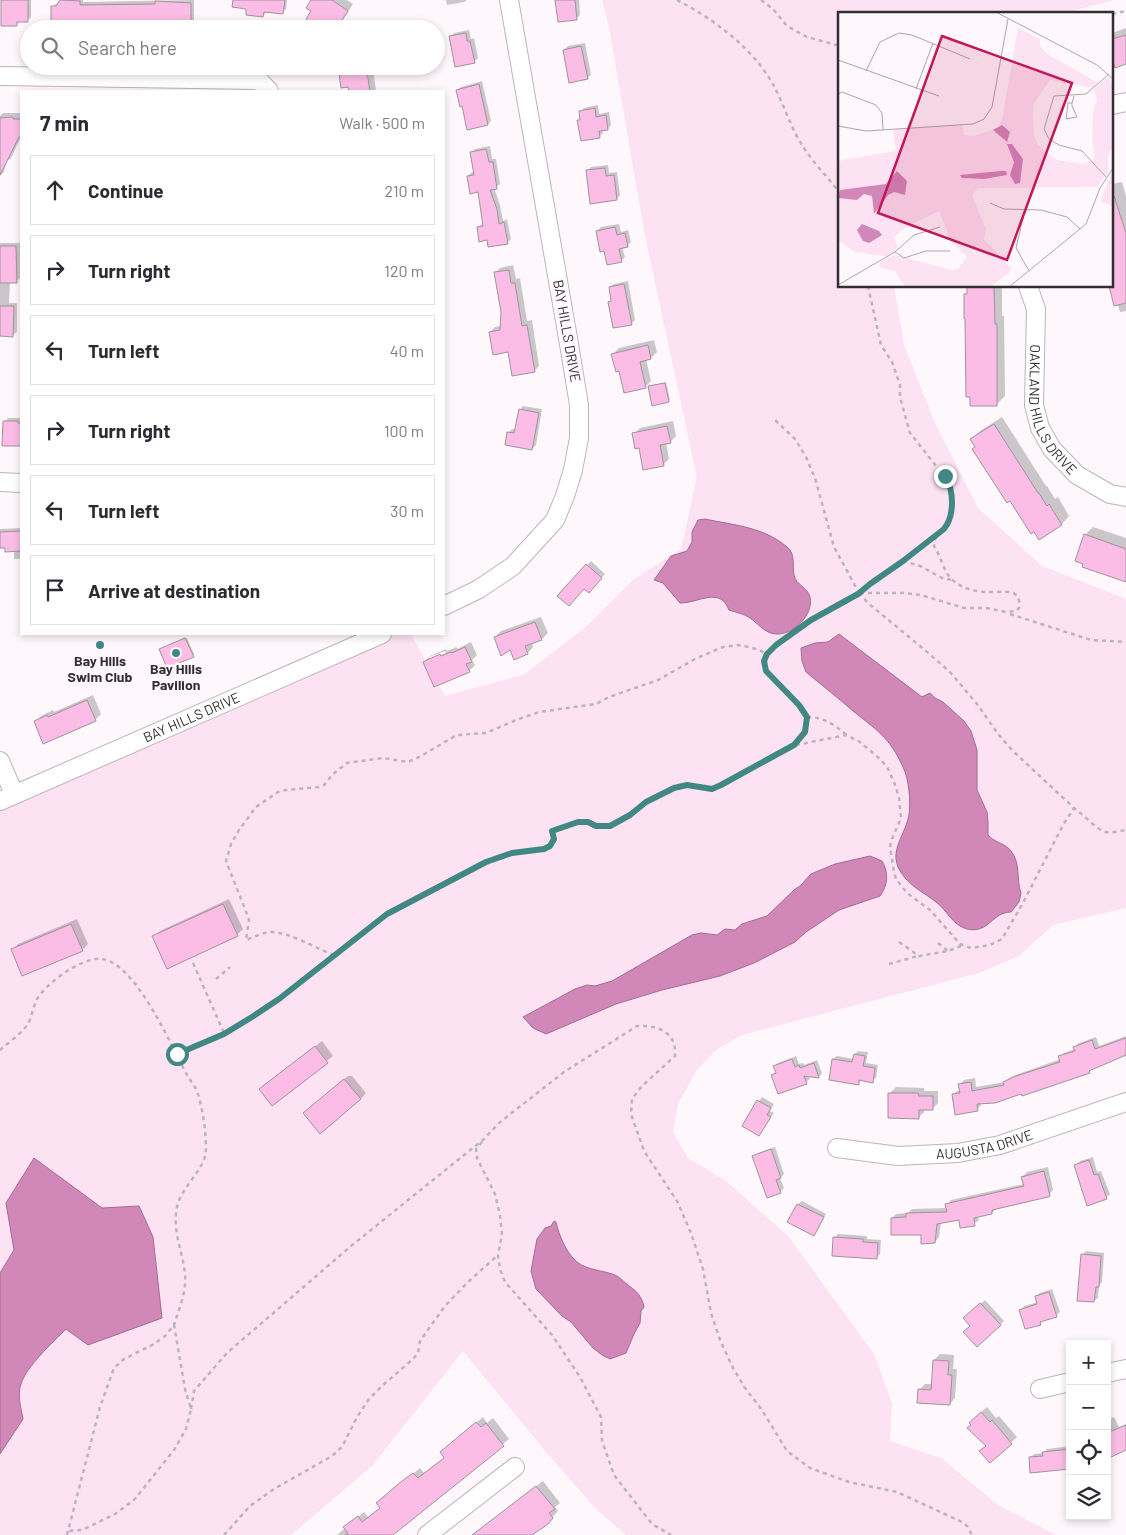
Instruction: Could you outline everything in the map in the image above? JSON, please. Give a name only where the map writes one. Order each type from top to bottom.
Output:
[{"type":"street","name":"BAY HILLS DRIVE","points":[[445,606],[479,589],[513,566],[555,520],[573,470],[579,438],[579,405],[509,0]]},
{"type":"street","points":[[0,76],[259,80],[268,90]]},
{"type":"street","name":"OAKLAND HILLS DRIVE","points":[[1029,288],[1036,309],[1034,405],[1040,428],[1052,449],[1077,475],[1110,494],[1126,497]]},
{"type":"street","points":[[0,482],[20,482]]},
{"type":"street","name":"BAY HILLS DRIVE","points":[[7,798],[380,635]]},
{"type":"street","points":[[0,761],[7,798]]},
{"type":"street","name":"AUGUSTA DRIVE","points":[[837,1148],[898,1156],[958,1153],[1000,1145],[1124,1108]]},
{"type":"street","points":[[1111,1372],[1126,1369]]},
{"type":"street","points":[[1040,1390],[1066,1383]]},
{"type":"street","points":[[427,1535],[515,1467]]},
{"type":"path","points":[[677,0],[714,22],[758,61],[774,86],[804,148],[838,191]]},
{"type":"path","points":[[761,0],[773,10],[786,26],[807,37],[838,45]]},
{"type":"path","points":[[794,745],[805,732],[807,717],[799,705],[766,671],[764,661],[767,654],[776,645],[811,620],[859,593],[936,535],[948,524],[951,508],[951,488],[942,472],[910,433],[900,397],[900,385],[892,362],[881,345],[868,288]]},
{"type":"path","points":[[774,419],[795,439],[806,457],[815,478],[834,547],[859,593],[869,604],[946,668],[977,704],[998,734],[1013,751],[1074,808],[1106,832],[1126,830]]},
{"type":"path","points":[[936,535],[934,546],[946,574],[967,589],[988,592],[1008,591],[1017,596],[1019,604],[1016,611],[1001,611]]},
{"type":"path","points":[[903,561],[920,566],[942,578],[954,580]]},
{"type":"path","points":[[859,593],[921,595],[964,608],[986,608],[1001,611],[1090,640],[1126,642]]},
{"type":"path","points":[[334,955],[278,932],[264,933],[246,940],[247,914],[226,861],[231,844],[246,818],[268,798],[286,790],[324,785],[347,762],[383,758],[408,762],[457,735],[486,733],[539,712],[596,704],[609,697],[658,680],[695,659],[723,647],[744,646],[767,654]]},
{"type":"path","points":[[807,717],[817,717],[831,722],[846,735],[860,742],[881,760],[887,768],[899,797],[901,818],[890,848],[896,878],[907,892],[930,910],[952,937],[962,945],[971,948],[990,946],[1002,939],[1074,808]]},
{"type":"path","points":[[177,1054],[224,1034],[252,1017],[279,999],[387,914],[486,862],[512,853],[544,849],[550,846],[554,839],[552,831],[578,822],[588,822],[596,826],[610,826],[630,815],[659,794],[687,785],[712,789],[794,745],[846,735]]},
{"type":"path","points":[[898,942],[919,956]]},
{"type":"path","points":[[938,943],[948,951]]},
{"type":"path","points":[[889,964],[948,951],[962,945]]},
{"type":"path","points":[[0,1050],[27,1024],[36,1000],[53,982],[82,964],[105,958],[118,966],[140,989],[196,1090],[204,1119],[206,1152],[200,1167],[189,1182],[178,1203],[175,1220],[176,1235],[181,1248],[185,1275],[184,1292],[174,1325],[165,1336],[154,1344],[124,1359],[114,1368],[100,1407],[67,1535]]},
{"type":"path","points":[[193,963],[224,1034]]},
{"type":"path","points":[[216,979],[230,967]]},
{"type":"path","points":[[671,1535],[652,1524],[614,1475],[602,1441],[600,1417],[580,1377],[552,1335],[505,1282],[500,1269],[498,1255],[502,1235],[500,1215],[495,1194],[477,1158],[476,1150],[489,1132],[499,1123],[564,1072],[637,1026],[647,1026],[664,1031],[672,1037],[675,1043],[675,1056],[642,1086],[632,1099],[631,1114],[644,1151],[678,1202],[691,1232],[703,1269],[711,1313],[720,1340],[745,1388],[762,1410],[787,1451],[810,1468],[849,1482],[900,1493],[962,1522],[967,1526],[972,1535]]},
{"type":"path","points":[[68,1531],[82,1530],[116,1514],[134,1500],[174,1450],[186,1429],[194,1390],[227,1353],[394,1209],[484,1139]]},
{"type":"path","points":[[224,1535],[250,1506],[274,1489],[332,1456],[342,1447],[357,1417],[369,1399],[382,1385],[414,1359],[418,1353],[420,1342],[445,1306],[498,1255]]},
{"type":"path","points":[[174,1325],[190,1409]]},
{"type":"shaded area","points":[[602,0],[1114,0],[1068,12],[838,12],[838,288],[894,288],[904,345],[935,423],[978,508],[1042,566],[1126,599],[1126,908],[1053,925],[1019,956],[979,973],[742,1035],[717,1049],[697,1070],[678,1104],[673,1132],[688,1158],[726,1181],[789,1237],[874,1354],[892,1403],[890,1441],[941,1458],[998,1505],[1056,1535],[626,1535],[596,1509],[546,1452],[463,1351],[372,1466],[291,1535],[0,1535],[0,803],[73,779],[245,705],[393,635],[412,635],[445,696],[525,674],[588,625],[634,579],[681,549],[697,477],[645,236],[609,27]]},
{"type":"shaded area","points":[[705,519],[758,531],[778,540],[790,550],[793,557],[795,578],[810,597],[809,611],[801,623],[789,631],[772,633],[743,614],[729,610],[725,603],[715,597],[680,603],[663,583],[654,580],[671,556],[687,551],[692,542],[692,532],[698,520]]},
{"type":"shaded area","points":[[839,634],[922,697],[930,693],[943,702],[964,721],[971,731],[977,750],[977,790],[987,812],[988,835],[1009,848],[1014,856],[1021,893],[1019,902],[1011,912],[999,915],[986,926],[974,930],[957,924],[940,905],[909,883],[900,870],[896,862],[897,847],[907,824],[910,810],[908,784],[903,767],[893,749],[882,735],[806,672],[802,661],[801,648],[815,643],[828,642]]},
{"type":"shaded area","points":[[870,856],[882,861],[887,874],[885,888],[880,896],[839,910],[806,932],[795,942],[754,963],[720,976],[662,990],[616,1004],[546,1034],[533,1028],[523,1017],[575,989],[612,981],[692,935],[701,933],[717,935],[725,929],[735,930],[742,924],[767,916],[811,874],[835,864]]},
{"type":"shaded area","points":[[34,1158],[102,1208],[139,1206],[153,1237],[162,1318],[88,1345],[66,1329],[40,1355],[24,1377],[19,1393],[23,1419],[0,1454],[0,1273],[14,1250],[6,1203]]},
{"type":"shaded area","points":[[554,1221],[566,1249],[577,1262],[586,1267],[617,1276],[640,1297],[644,1307],[641,1311],[640,1323],[626,1353],[610,1359],[602,1355],[536,1289],[531,1271],[537,1239],[545,1228],[551,1226]]},
{"type":"building","points":[[1,0],[28,0],[28,20],[20,20],[20,22],[17,22],[17,26],[1,26]]},
{"type":"building","points":[[60,0],[80,1],[80,5],[155,4],[155,1],[191,3],[191,20],[51,20],[51,6],[56,6]]},
{"type":"building","points":[[233,0],[285,0],[283,14],[264,12],[263,17],[246,15],[246,9],[232,7]]},
{"type":"building","points":[[311,0],[332,0],[348,11],[342,20],[306,20],[311,11],[306,8]]},
{"type":"building","points":[[555,0],[575,0],[577,20],[558,22]]},
{"type":"building","points":[[466,33],[467,41],[470,41],[475,63],[455,67],[449,36]]},
{"type":"building","points":[[1126,35],[1126,64],[1115,68],[1114,65],[1114,38]]},
{"type":"building","points":[[581,46],[588,79],[569,83],[563,50]]},
{"type":"building","points":[[339,75],[367,75],[370,90],[341,88]]},
{"type":"building","points":[[479,84],[488,125],[467,130],[462,106],[460,107],[456,90]]},
{"type":"building","points":[[595,108],[596,117],[606,115],[608,130],[599,131],[600,138],[581,141],[577,120],[580,120],[579,111]]},
{"type":"building","points":[[13,117],[13,119],[20,119],[20,137],[0,175],[0,118]]},
{"type":"building","points":[[486,149],[489,162],[493,162],[497,189],[490,190],[497,209],[499,224],[504,222],[508,244],[488,247],[487,240],[479,242],[477,227],[483,226],[478,192],[470,194],[467,176],[474,175],[470,152]]},
{"type":"building","points":[[605,168],[606,176],[614,175],[617,200],[590,204],[586,170]]},
{"type":"building","points":[[1114,196],[1126,233],[1126,303],[1114,306],[1110,288],[1114,288]]},
{"type":"building","points":[[615,227],[617,235],[625,233],[628,247],[619,249],[622,262],[607,265],[604,251],[600,252],[596,231]]},
{"type":"building","points":[[0,246],[16,246],[17,283],[0,283]]},
{"type":"building","points":[[509,270],[511,283],[515,283],[522,326],[527,325],[535,372],[512,376],[508,352],[493,355],[489,332],[500,330],[501,312],[494,272]]},
{"type":"building","points":[[624,284],[632,325],[613,328],[608,302],[611,301],[609,287]]},
{"type":"building","points":[[967,288],[994,288],[995,324],[997,324],[997,406],[970,406],[970,397],[966,397],[964,294],[967,294]]},
{"type":"building","points":[[0,306],[14,306],[13,337],[0,336]]},
{"type":"building","points":[[648,345],[651,359],[640,362],[646,388],[624,393],[619,371],[616,372],[611,354]]},
{"type":"building","points":[[665,383],[669,402],[652,406],[648,386]]},
{"type":"building","points":[[519,409],[539,413],[532,450],[505,445],[507,432],[514,433]]},
{"type":"building","points":[[3,421],[18,421],[20,423],[20,446],[2,446]]},
{"type":"building","points":[[994,424],[1038,493],[1047,506],[1049,504],[1062,525],[1039,540],[1034,532],[1031,534],[1010,501],[1007,503],[972,449],[975,447],[970,439]]},
{"type":"building","points":[[667,426],[671,443],[660,445],[664,466],[643,470],[639,448],[635,449],[632,433]]},
{"type":"building","points":[[20,531],[20,551],[5,552],[5,548],[0,548],[0,532]]},
{"type":"building","points":[[1084,534],[1126,549],[1126,582],[1082,567],[1083,564],[1075,561]]},
{"type":"building","points":[[586,564],[602,578],[589,593],[584,589],[569,606],[557,596]]},
{"type":"building","points":[[535,622],[542,640],[525,646],[528,654],[514,660],[510,650],[501,656],[494,637]]},
{"type":"building","name":"Bay Hills Pavilion","points":[[185,638],[194,657],[167,668],[159,649]]},
{"type":"building","points":[[465,647],[472,662],[466,664],[470,672],[434,687],[423,662],[440,654],[441,656],[452,653]]},
{"type":"building","points":[[87,700],[96,721],[43,744],[34,721]]},
{"type":"building","points":[[223,904],[238,936],[167,969],[152,936]]},
{"type":"building","points":[[71,924],[83,951],[22,976],[11,949]]},
{"type":"building","points":[[1126,1038],[1126,1055],[1089,1071],[1090,1073],[1022,1096],[1021,1094],[995,1103],[977,1104],[978,1111],[955,1115],[952,1094],[960,1093],[958,1084],[971,1082],[972,1091],[1004,1085],[1003,1082],[1016,1076],[1060,1062],[1058,1056],[1075,1051],[1073,1047],[1092,1040],[1095,1049]]},
{"type":"building","points":[[315,1046],[328,1063],[272,1106],[259,1089]]},
{"type":"building","points":[[854,1054],[865,1056],[863,1066],[875,1068],[873,1083],[859,1080],[859,1085],[829,1080],[832,1059],[852,1062]]},
{"type":"building","points":[[792,1059],[795,1067],[799,1065],[800,1068],[814,1063],[819,1078],[804,1076],[807,1084],[778,1094],[771,1075],[776,1073],[773,1066]]},
{"type":"building","points":[[344,1079],[361,1099],[320,1134],[303,1113]]},
{"type":"building","points":[[888,1093],[918,1093],[919,1096],[933,1096],[933,1110],[919,1110],[919,1119],[888,1118]]},
{"type":"building","points":[[757,1100],[771,1108],[767,1115],[771,1117],[759,1136],[742,1126]]},
{"type":"building","points":[[771,1149],[781,1178],[776,1180],[781,1193],[767,1198],[752,1156]]},
{"type":"building","points":[[1089,1160],[1094,1175],[1098,1174],[1107,1199],[1087,1206],[1074,1165]]},
{"type":"building","points":[[1044,1171],[1050,1196],[1048,1197],[992,1210],[992,1214],[974,1218],[975,1226],[960,1228],[959,1220],[937,1224],[935,1243],[921,1244],[921,1235],[891,1235],[891,1218],[906,1217],[906,1213],[947,1212],[945,1204],[1024,1186],[1021,1177]]},
{"type":"building","points":[[797,1204],[824,1217],[814,1236],[787,1222]]},
{"type":"building","points":[[833,1237],[863,1239],[863,1242],[878,1243],[877,1259],[832,1256]]},
{"type":"building","points":[[1081,1254],[1101,1256],[1099,1287],[1096,1287],[1094,1302],[1077,1301]]},
{"type":"building","points":[[1049,1292],[1057,1317],[1040,1322],[1041,1325],[1025,1329],[1019,1310],[1037,1304],[1035,1296]]},
{"type":"building","points":[[980,1303],[1001,1325],[977,1347],[963,1332],[970,1326],[963,1318]]},
{"type":"building","points":[[933,1360],[949,1361],[948,1375],[952,1375],[950,1405],[917,1403],[918,1389],[931,1390]]},
{"type":"building","points":[[981,1412],[990,1422],[992,1420],[1012,1444],[990,1463],[979,1451],[986,1446],[967,1428],[971,1425],[969,1423]]},
{"type":"building","points":[[476,1422],[481,1427],[486,1423],[504,1446],[393,1535],[345,1535],[348,1533],[343,1527],[358,1516],[362,1522],[380,1508],[376,1503],[402,1481],[413,1473],[418,1478],[444,1458],[440,1452]]},
{"type":"building","points":[[1126,1425],[1126,1450],[1111,1457],[1111,1431]]},
{"type":"building","points":[[1066,1449],[1066,1469],[1030,1473],[1029,1457],[1043,1456],[1042,1452]]},
{"type":"building","points":[[536,1486],[555,1509],[549,1513],[553,1518],[548,1524],[532,1535],[472,1535]]},
{"type":"place","name":"Bay Hills Swim Club","points":[[100,645]]},
{"type":"place","name":"Bay Hills Pavilion","points":[[176,653]]},
{"type":"route","points":[[177,1054],[224,1034],[252,1017],[279,999],[387,914],[486,862],[512,853],[544,849],[553,842],[552,831],[566,825],[588,822],[596,826],[610,826],[630,815],[659,794],[674,788],[687,785],[712,789],[794,745],[805,732],[807,717],[799,705],[766,671],[764,661],[767,654],[776,645],[811,620],[858,594],[944,529],[948,524],[950,516],[951,500],[951,488],[945,476]]}]
